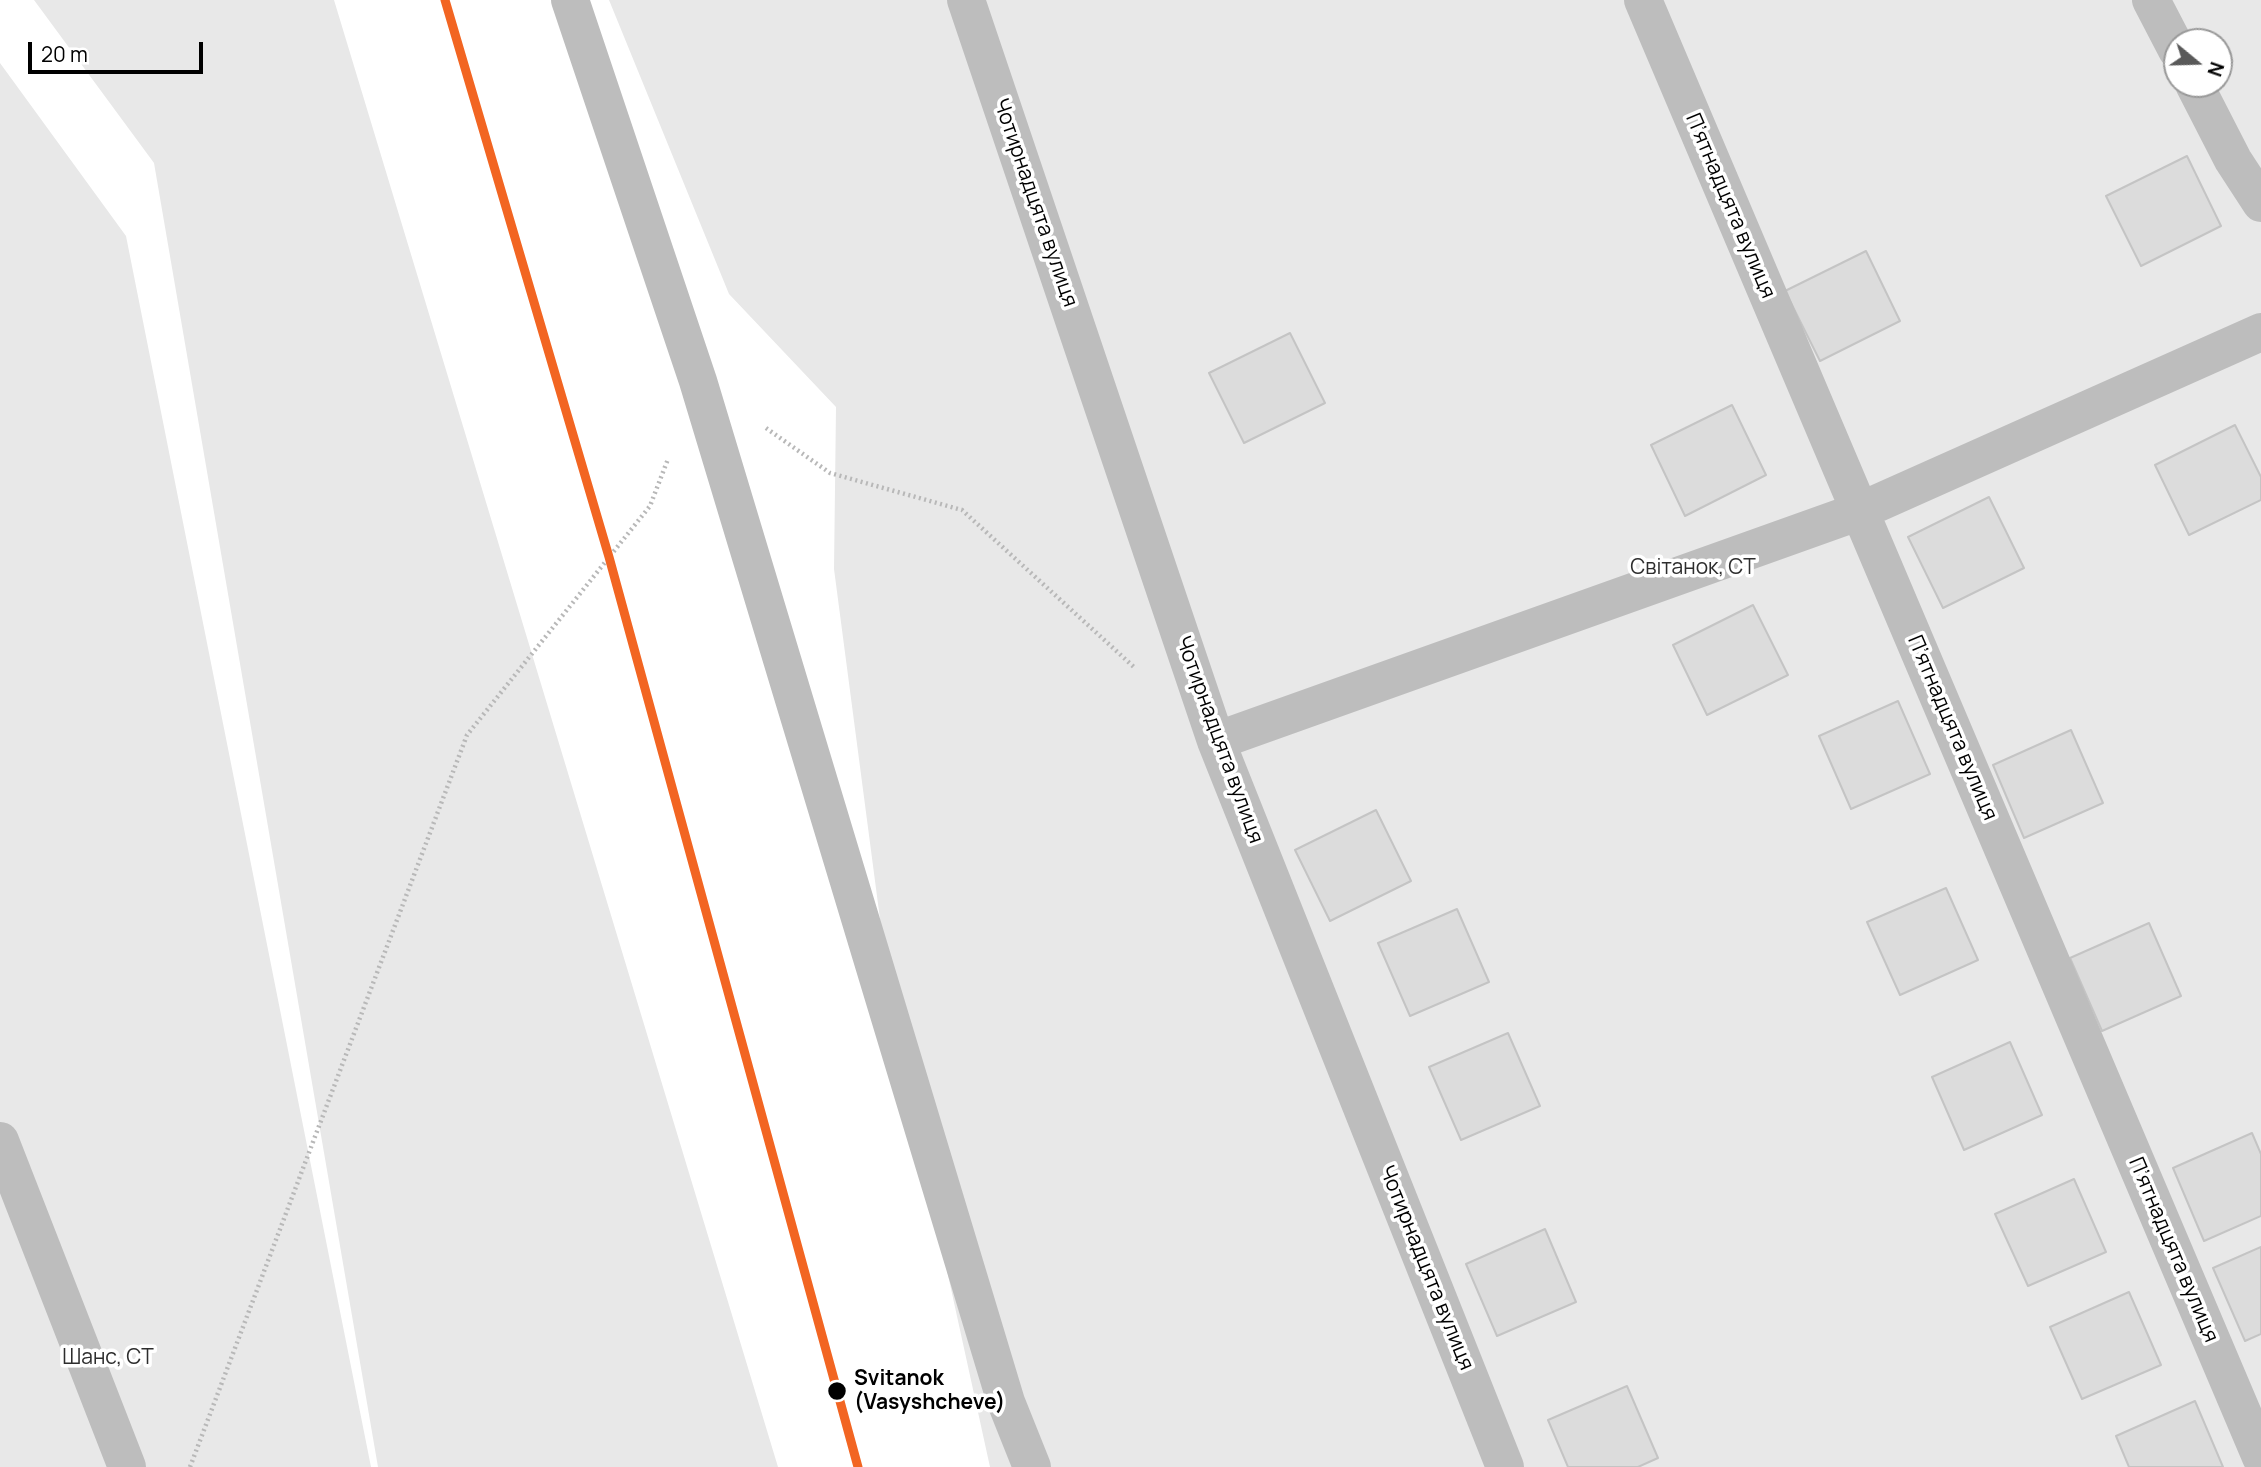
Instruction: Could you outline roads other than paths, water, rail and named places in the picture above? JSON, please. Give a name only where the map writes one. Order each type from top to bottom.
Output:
[{"type":"street","points":[[570,0],[698,381],[1006,1402],[1032,1467]]},
{"type":"street","name":"Чотирнадцята вулиця","points":[[966,0],[1216,741],[1505,1467]]},
{"type":"street","name":"П’ятнадцята вулиця","points":[[1643,0],[2261,1457]]},
{"type":"street","points":[[2151,0],[2166,28]]},
{"type":"street","points":[[2201,98],[2233,160],[2261,203]]},
{"type":"street","points":[[1216,741],[1860,511],[2261,332]]},
{"type":"street","points":[[0,1141],[128,1467]]},
{"type":"place","name":"Svitanok (Vasyshcheve)","points":[[837,1391]]},
{"type":"park label","name":"Світанок, СТ","points":[[1693,568]]},
{"type":"park label","name":"Шанс, СТ","points":[[108,1358]]}]
